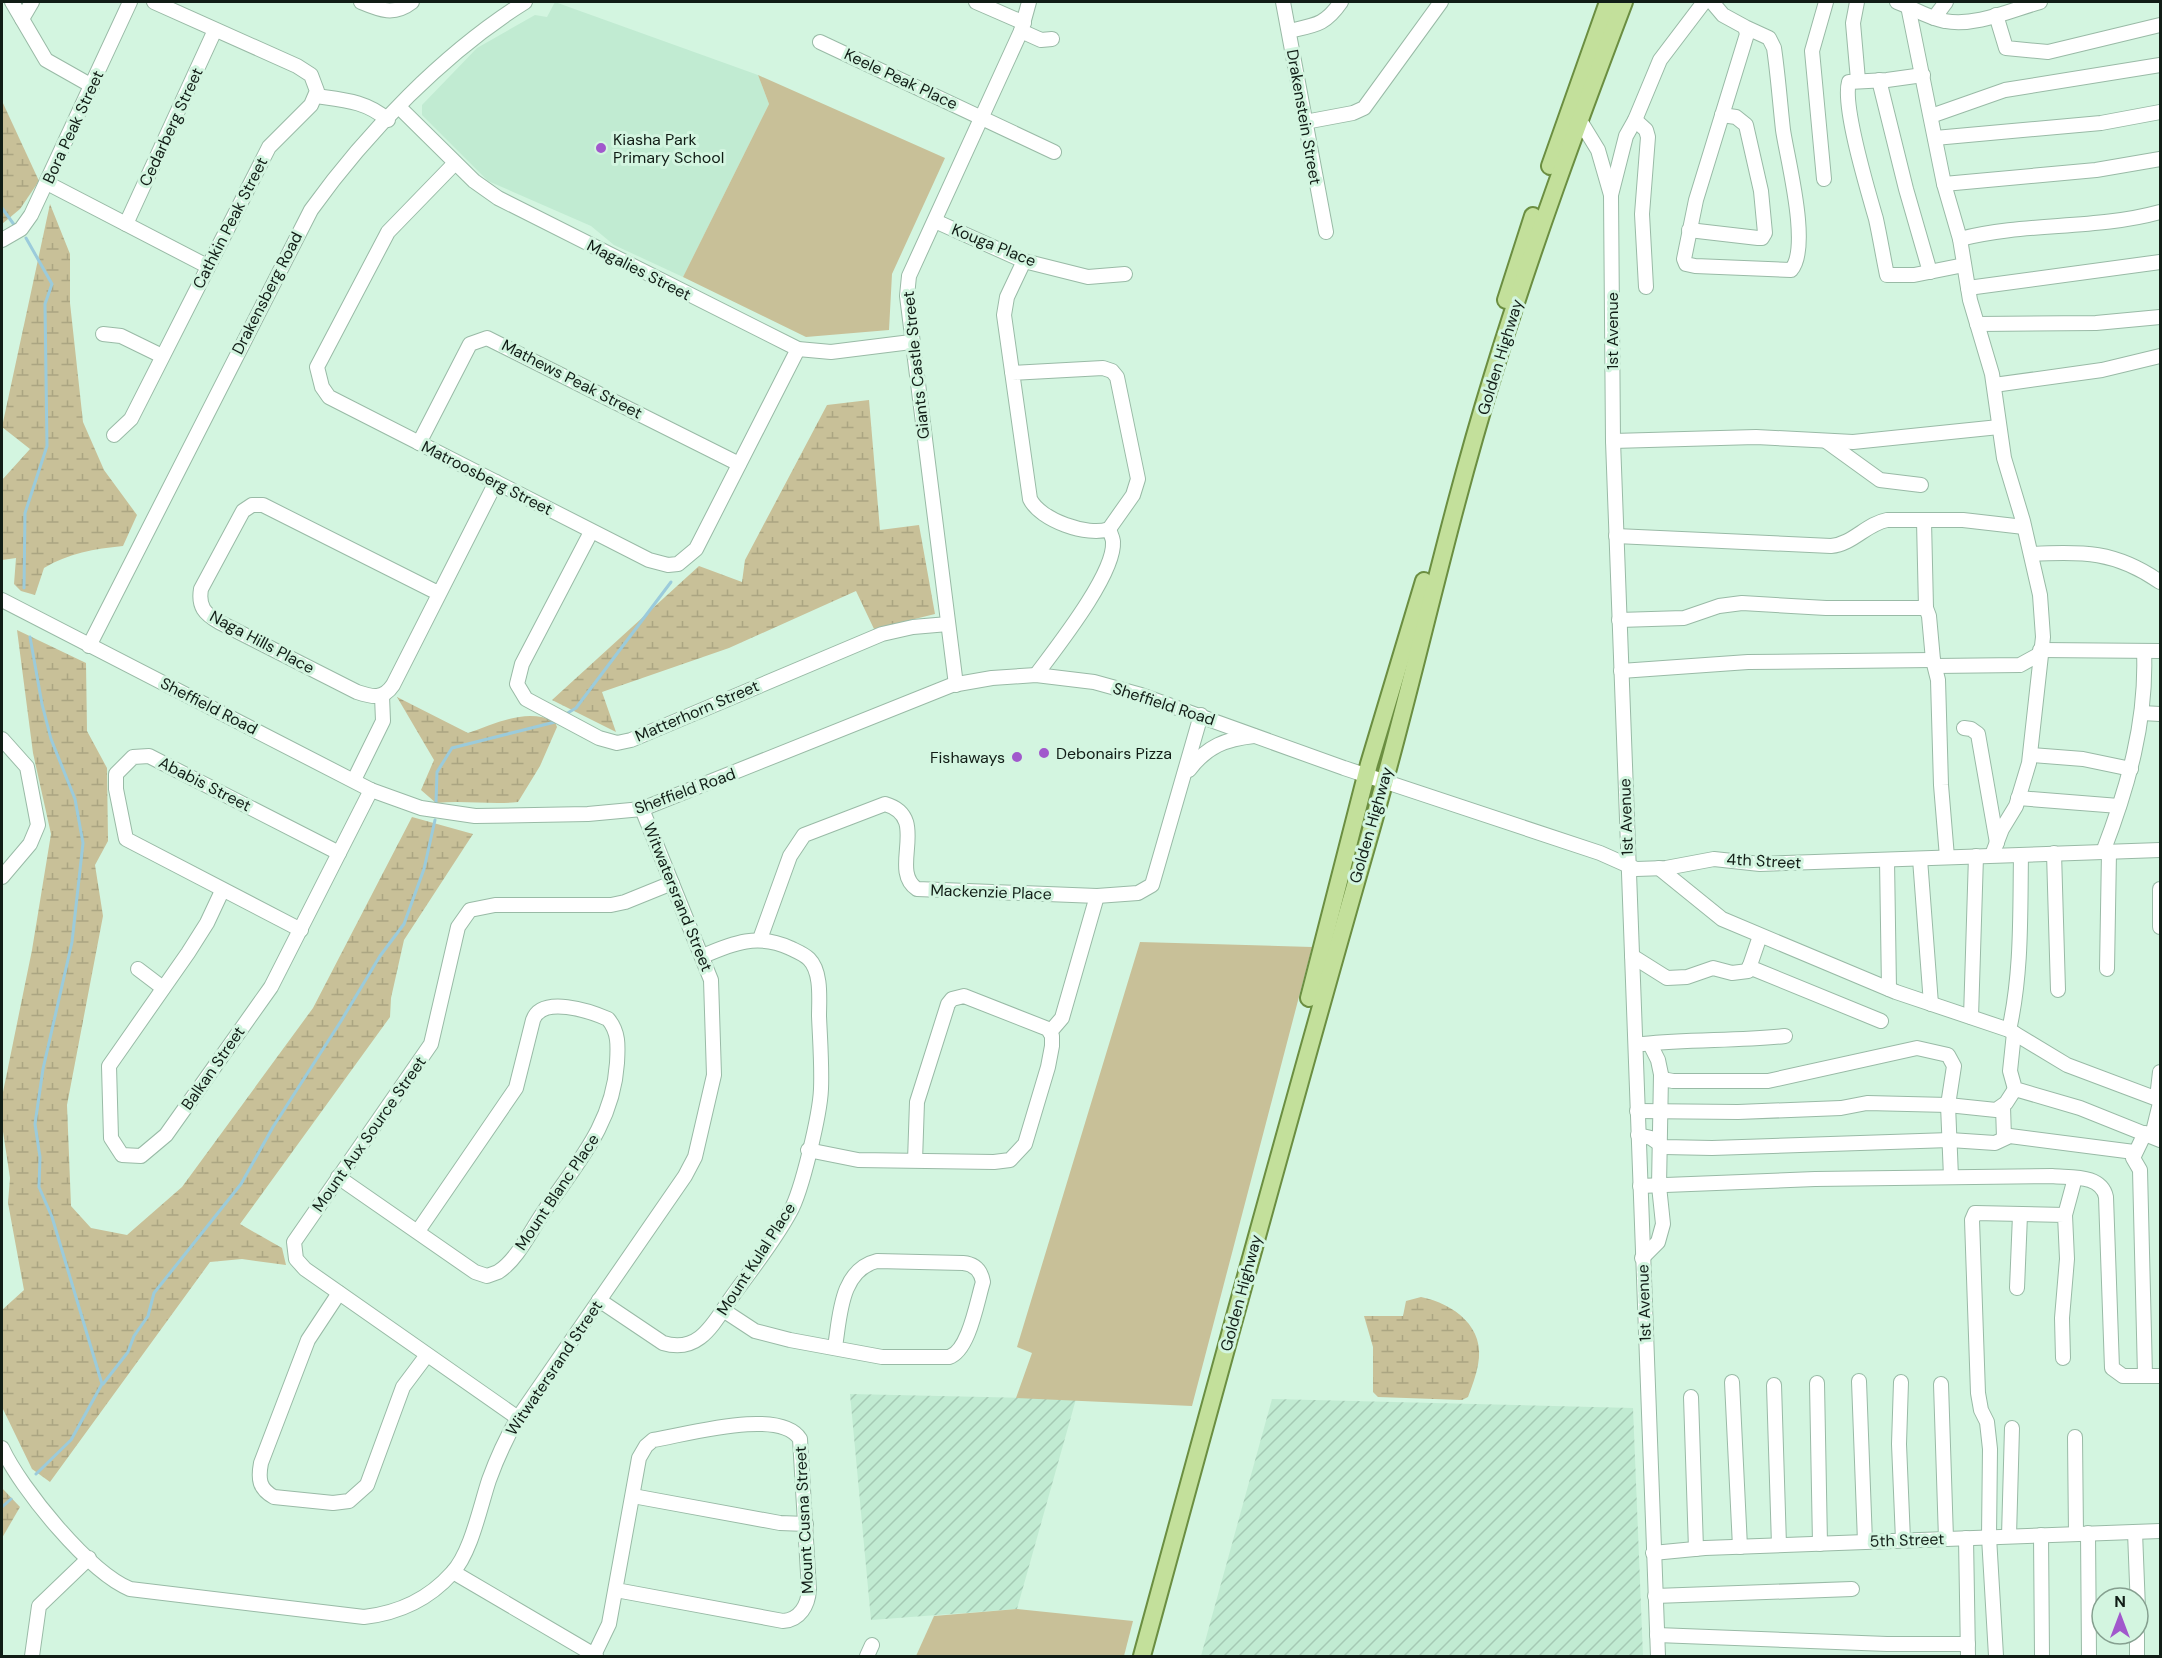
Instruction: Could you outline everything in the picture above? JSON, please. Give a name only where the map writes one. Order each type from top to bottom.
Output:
[{"type":"main road","name":"Golden Highway","points":[[1131,1656],[1319,964],[1366,776],[1482,375],[1521,249],[1608,2]]},
{"type":"main road","name":"Golden Highway","points":[[1142,1656],[1492,377],[1553,189],[1624,2]]},
{"type":"street","points":[[12,2],[46,60],[92,86]]},
{"type":"street","points":[[22,19],[32,2]]},
{"type":"street","name":"Bora Peak Street","points":[[2,240],[15,234],[26,223],[47,183],[130,2]]},
{"type":"street","points":[[154,2],[308,73],[315,84],[316,96],[361,103],[375,109],[388,120]]},
{"type":"street","points":[[362,2],[387,11],[398,11],[412,2]]},
{"type":"street","name":"Drakensberg Road","points":[[89,646],[294,239],[311,210],[342,167],[436,70],[475,36],[525,2]]},
{"type":"street","points":[[976,2],[1041,40],[1052,39]]},
{"type":"street","name":"Giants Castle Street","points":[[956,685],[911,342],[907,296],[909,276],[1022,27],[1029,2]]},
{"type":"street","name":"Drakenstein Street","points":[[1283,2],[1326,232]]},
{"type":"street","points":[[1289,31],[1323,23],[1341,2]]},
{"type":"street","points":[[1305,122],[1353,113],[1364,108],[1441,2]]},
{"type":"street","name":"1st Avenue","points":[[1658,1656],[1616,536],[1611,195],[1626,136],[1660,60],[1704,2]]},
{"type":"street","points":[[1712,2],[1723,15],[1769,38],[1774,48],[1784,131],[1798,204],[1794,267],[1780,270],[1686,264],[1684,257],[1689,230],[1722,115],[1744,48],[1747,34],[1745,27]]},
{"type":"street","points":[[1824,179],[1812,51],[1817,24],[1826,2]]},
{"type":"street","points":[[1857,2],[1853,23],[1858,80]]},
{"type":"street","points":[[1934,18],[1946,2]]},
{"type":"street","points":[[1903,4],[1934,18],[1959,22],[1996,15],[2040,2]]},
{"type":"street","points":[[1903,4],[1923,75],[1944,184],[1960,239],[1968,288],[1994,385],[2004,458],[2024,527],[2040,595],[2043,637],[2031,755],[2018,798],[1994,849]]},
{"type":"street","points":[[1996,15],[2006,48],[2033,52],[2048,52],[2160,25]]},
{"type":"street","name":"Cedarberg Street","points":[[126,224],[215,30]]},
{"type":"street","name":"Keele Peak Place","points":[[820,42],[982,116],[1054,152]]},
{"type":"street","points":[[1931,116],[2005,90],[2160,65]]},
{"type":"street","points":[[1923,75],[1849,82],[1854,130],[1887,275],[1899,277],[1964,265]]},
{"type":"street","points":[[1879,80],[1900,169],[1930,272]]},
{"type":"street","name":"Cathkin Peak Street","points":[[114,435],[131,419],[269,147],[311,105],[316,96]]},
{"type":"street","name":"Magalies Street","points":[[400,108],[474,181],[498,198],[798,350],[831,352],[911,342]]},
{"type":"street","points":[[1935,138],[2101,123],[2160,112]]},
{"type":"street","points":[[1689,230],[1758,238],[1762,238],[1765,233],[1761,191],[1746,125],[1736,117],[1722,115]]},
{"type":"street","points":[[1579,119],[1598,150],[1611,195]]},
{"type":"street","points":[[1635,120],[1646,130],[1648,137],[1642,214],[1646,287]]},
{"type":"street","points":[[1944,184],[2096,170],[2160,159]]},
{"type":"street","name":"Matroosberg Street","points":[[455,163],[388,232],[317,367],[322,387],[329,396],[591,532],[649,560],[668,565],[678,564],[696,549],[798,350]]},
{"type":"street","points":[[47,183],[207,266]]},
{"type":"street","points":[[1960,239],[1989,232],[2110,221],[2160,212]]},
{"type":"street","name":"Kouga Place","points":[[935,221],[1024,261],[1088,277],[1125,274]]},
{"type":"street","points":[[1012,373],[1102,368],[1112,371],[1117,377],[1138,479],[1133,495],[1108,529],[1100,532],[1086,530],[1042,514],[1033,506],[1027,489],[1004,315],[1007,297],[1024,261]]},
{"type":"street","points":[[1968,288],[2160,262]]},
{"type":"street","points":[[1977,324],[2096,323],[2160,317]]},
{"type":"street","points":[[103,334],[122,336],[162,356]]},
{"type":"street","name":"Mathews Peak Street","points":[[419,443],[470,344],[487,338],[740,464]]},
{"type":"street","points":[[1994,385],[2102,370],[2160,356]]},
{"type":"street","points":[[1613,441],[1756,437],[1853,442],[1999,427]]},
{"type":"street","points":[[1826,441],[1880,480],[1921,485]]},
{"type":"street","points":[[354,780],[383,721],[382,696],[393,685],[496,482]]},
{"type":"street","name":"Naga Hills Place","points":[[382,696],[372,697],[357,692],[219,622],[202,609],[201,589],[243,511],[252,505],[263,505],[438,593]]},
{"type":"street","points":[[1616,536],[1831,546],[1852,541],[1881,521],[1992,522],[2024,527]]},
{"type":"street","points":[[1924,521],[1926,608],[1934,663],[1947,857]]},
{"type":"street","points":[[1036,675],[1086,604],[1107,567],[1113,542],[1108,529]]},
{"type":"street","name":"Matterhorn Street","points":[[591,532],[522,664],[517,684],[526,699],[610,742],[631,740],[882,634],[913,627],[948,624]]},
{"type":"street","points":[[2031,554],[2103,554],[2144,570],[2160,582]]},
{"type":"street","name":"Sheffield Road","points":[[2,600],[371,790],[421,808],[466,815],[588,814],[642,809],[678,797],[896,706],[956,685],[993,678],[1036,675],[1094,682],[1202,715],[1383,781]]},
{"type":"street","points":[[1619,620],[1684,618],[1728,604],[1742,603],[1836,608],[1926,608]]},
{"type":"street","points":[[2107,969],[2106,852],[2131,769],[2142,713],[2144,651]]},
{"type":"street","points":[[1621,671],[1748,662],[2020,665],[2040,652],[2160,651]]},
{"type":"street","points":[[2142,713],[2160,714]]},
{"type":"street","name":"Mackenzie Place","points":[[760,939],[790,856],[804,835],[885,804],[894,807],[905,818],[908,825],[908,874],[912,886],[918,889],[1096,896],[1145,891],[1152,885],[1202,715]]},
{"type":"street","points":[[1964,728],[1971,729],[1978,734],[1994,849]]},
{"type":"street","points":[[1185,776],[1201,755],[1219,743],[1256,736]]},
{"type":"street","points":[[2,738],[27,767],[38,825],[30,844],[2,876]]},
{"type":"street","points":[[2031,755],[2083,759],[2131,769]]},
{"type":"street","name":"Ababis Street","points":[[301,930],[222,891],[126,839],[116,789],[116,774],[125,762],[133,757],[149,756],[161,760],[339,853]]},
{"type":"street","name":"4th Street","points":[[1383,781],[1600,853],[1636,870],[1714,858],[1760,864],[1976,856],[1994,849],[2021,855],[2160,853]]},
{"type":"street","name":"Balkan Street","points":[[222,891],[207,923],[109,1066],[111,1138],[117,1151],[128,1157],[141,1156],[166,1135],[271,987],[371,790]]},
{"type":"street","points":[[2018,798],[2119,806]]},
{"type":"street","name":"Witwatersrand Street","points":[[2,1448],[18,1478],[88,1558],[114,1582],[141,1592],[364,1617],[399,1610],[414,1604],[453,1572],[465,1550],[505,1440],[675,1192],[695,1157],[714,1075],[711,980],[642,809]]},
{"type":"street","points":[[2054,854],[2058,990]]},
{"type":"street","points":[[1637,1111],[1809,1110],[1867,1103],[1948,1105],[1996,1110],[2003,1107],[2015,1089],[2010,1071],[2019,959],[2021,855]]},
{"type":"street","points":[[1971,1017],[1976,856]]},
{"type":"street","points":[[1920,859],[1931,1004]]},
{"type":"street","points":[[1887,860],[1889,989]]},
{"type":"street","points":[[1659,868],[1722,919],[1889,989],[2012,1032],[2067,1065],[2159,1100]]},
{"type":"street","name":"Mount Aux Source Street","points":[[518,1418],[305,1269],[296,1258],[294,1246],[303,1227],[431,1044],[458,927],[470,910],[487,905],[611,905],[672,883]]},
{"type":"street","points":[[2160,889],[2160,924]]},
{"type":"street","points":[[808,1149],[858,1160],[1004,1162],[1016,1156],[1025,1144],[1048,1067],[1052,1046],[1050,1032],[1062,1018],[1096,896]]},
{"type":"street","points":[[1632,956],[1667,978],[1687,977],[1713,968],[1738,973],[1745,972],[1760,936]]},
{"type":"street","name":"Mount Kulal Place","points":[[600,1300],[663,1343],[684,1346],[702,1338],[791,1211],[798,1194],[821,1087],[816,973],[810,960],[804,955],[784,945],[760,939],[742,941],[703,956]]},
{"type":"street","points":[[1749,967],[1881,1021]]},
{"type":"street","points":[[138,969],[163,988]]},
{"type":"street","points":[[915,1161],[917,1102],[948,1004],[952,999],[964,996],[984,1002],[1050,1032]]},
{"type":"street","name":"Mount Blanc Place","points":[[338,1178],[475,1272],[487,1276],[503,1269],[589,1147],[606,1117],[616,1082],[617,1055],[617,1036],[608,1019],[552,1006],[537,1012],[516,1088],[418,1231]]},
{"type":"street","points":[[1635,1045],[1677,1040],[1741,1041],[1785,1036]]},
{"type":"street","points":[[1642,1258],[1658,1242],[1661,1234],[1663,1207],[1659,1186],[1660,1076],[1658,1060],[1650,1044]]},
{"type":"street","points":[[1660,1076],[1665,1080],[1673,1081],[1768,1081],[1917,1048],[1948,1055],[1952,1058],[1953,1066],[1948,1105],[1951,1177]]},
{"type":"street","points":[[2145,1376],[2140,1170],[2133,1163],[2134,1152],[2152,1136],[2159,1100],[2160,1072]]},
{"type":"street","points":[[2015,1089],[2080,1108],[2152,1136]]},
{"type":"street","points":[[2003,1107],[2004,1138]]},
{"type":"street","points":[[1638,1135],[1668,1147],[1712,1148],[1950,1140],[1995,1143],[2010,1136],[2134,1152]]},
{"type":"street","points":[[1640,1186],[1815,1179],[1951,1177],[2087,1179],[2101,1185],[2106,1197],[2112,1368],[2123,1376],[2160,1376]]},
{"type":"street","points":[[2063,1358],[2062,1318],[2067,1259],[2065,1215],[2075,1178]]},
{"type":"street","points":[[1996,1656],[1989,1537],[1990,1449],[1987,1422],[1978,1402],[1972,1218],[1977,1212],[2065,1215]]},
{"type":"street","points":[[2017,1288],[2020,1215]]},
{"type":"street","points":[[723,1310],[765,1335],[882,1357],[955,1355],[966,1339],[983,1282],[980,1273],[970,1264],[963,1263],[877,1261],[864,1265],[845,1292],[835,1347]]},
{"type":"street","points":[[339,1293],[308,1340],[261,1463],[260,1483],[268,1494],[274,1497],[333,1503],[342,1503],[356,1498],[368,1485],[403,1387],[427,1354]]},
{"type":"street","points":[[1859,1381],[1865,1542]]},
{"type":"street","points":[[1732,1382],[1740,1547]]},
{"type":"street","points":[[1901,1382],[1899,1444],[1904,1540]]},
{"type":"street","points":[[1817,1383],[1820,1544]]},
{"type":"street","points":[[1941,1384],[1946,1539]]},
{"type":"street","points":[[1774,1385],[1779,1545]]},
{"type":"street","points":[[1691,1397],[1696,1549]]},
{"type":"street","name":"Mount Cusna Street","points":[[595,1656],[609,1624],[641,1453],[653,1440],[755,1423],[779,1425],[790,1429],[800,1439],[809,1598],[803,1610],[789,1620],[616,1590]]},
{"type":"street","points":[[2009,1536],[2012,1428]]},
{"type":"street","points":[[2075,1437],[2089,1656]]},
{"type":"street","points":[[633,1496],[771,1522],[806,1524]]},
{"type":"street","name":"5th Street","points":[[1653,1552],[2160,1531]]},
{"type":"street","points":[[2135,1532],[2137,1586]]},
{"type":"street","points":[[2041,1535],[2042,1656]]},
{"type":"street","points":[[1657,1635],[1887,1644],[1968,1650],[1966,1538]]},
{"type":"street","points":[[32,1656],[39,1606],[88,1558]]},
{"type":"street","points":[[453,1572],[595,1656]]},
{"type":"street","points":[[1655,1596],[1852,1589]]},
{"type":"shaded area","name":"Kiasha Park Primary School","points":[[555,2],[758,75],[769,104],[683,277],[614,245],[591,226],[488,181],[422,115],[422,105],[477,48],[535,15],[547,17]]},
{"type":"shaded area","points":[[850,1394],[1076,1399],[1017,1609],[871,1620]]},
{"type":"shaded area","points":[[1272,1399],[1633,1408],[1643,1656],[1201,1656]]},
{"type":"green space","points":[[758,75],[945,158],[892,274],[889,330],[806,337],[683,277],[769,104]]},
{"type":"green space","points":[[2,101],[39,181],[20,209],[2,224]]},
{"type":"green space","points":[[50,204],[70,254],[70,303],[83,422],[104,470],[137,515],[123,546],[82,552],[44,568],[35,595],[21,591],[14,584],[16,558],[2,560],[2,480],[30,449],[2,427]]},
{"type":"green space","points":[[869,400],[880,530],[919,525],[935,614],[874,629],[856,591],[729,648],[602,692],[616,732],[552,700],[699,566],[742,582],[745,560],[827,405]]},
{"type":"green space","points":[[17,630],[86,663],[87,731],[107,768],[108,841],[95,865],[103,916],[67,1105],[71,1206],[91,1228],[127,1235],[182,1187],[313,1008],[412,817],[473,834],[404,940],[391,998],[390,1017],[240,1224],[282,1248],[286,1265],[242,1259],[210,1262],[50,1482],[32,1469],[2,1407],[2,1310],[24,1290],[8,1203],[10,1178],[2,1125],[2,1097],[32,950],[51,834],[33,753]]},
{"type":"green space","points":[[397,697],[468,733],[511,719],[533,716],[555,722],[557,727],[540,766],[518,802],[436,803],[421,790],[434,760]]},
{"type":"green space","points":[[1140,942],[1312,947],[1192,1406],[1016,1398],[1032,1353],[1017,1347]]},
{"type":"green space","points":[[1421,1297],[1445,1305],[1456,1312],[1465,1319],[1477,1339],[1479,1351],[1477,1369],[1468,1397],[1462,1400],[1378,1397],[1373,1392],[1373,1347],[1364,1316],[1403,1316],[1406,1301]]},
{"type":"green space","points":[[2,1488],[20,1507],[2,1538]]},
{"type":"green space","points":[[1017,1609],[1133,1621],[1124,1656],[916,1656],[934,1616]]},
{"type":"waterway","points":[[2,208],[15,226]]},
{"type":"waterway","points":[[24,588],[25,513],[47,446],[45,304],[52,284],[26,238]]},
{"type":"waterway","points":[[566,714],[576,708],[671,582]]},
{"type":"waterway","points":[[30,637],[51,739],[75,799],[83,843],[72,942],[43,1069],[35,1124],[40,1157],[39,1187],[52,1217],[102,1384],[71,1440],[36,1474]]},
{"type":"waterway","points":[[436,803],[437,772],[452,748],[555,722]]},
{"type":"waterway","points":[[103,1384],[128,1352],[134,1336],[148,1316],[154,1293],[241,1184],[273,1127],[380,956],[404,924],[424,869],[435,820]]},
{"type":"waterway","points":[[2,1507],[11,1499]]},
{"type":"place","name":"Kiasha Park Primary School","points":[[601,148]]},
{"type":"place","name":"Debonairs Pizza","points":[[1044,753]]},
{"type":"place","name":"Fishaways","points":[[1017,757]]}]
